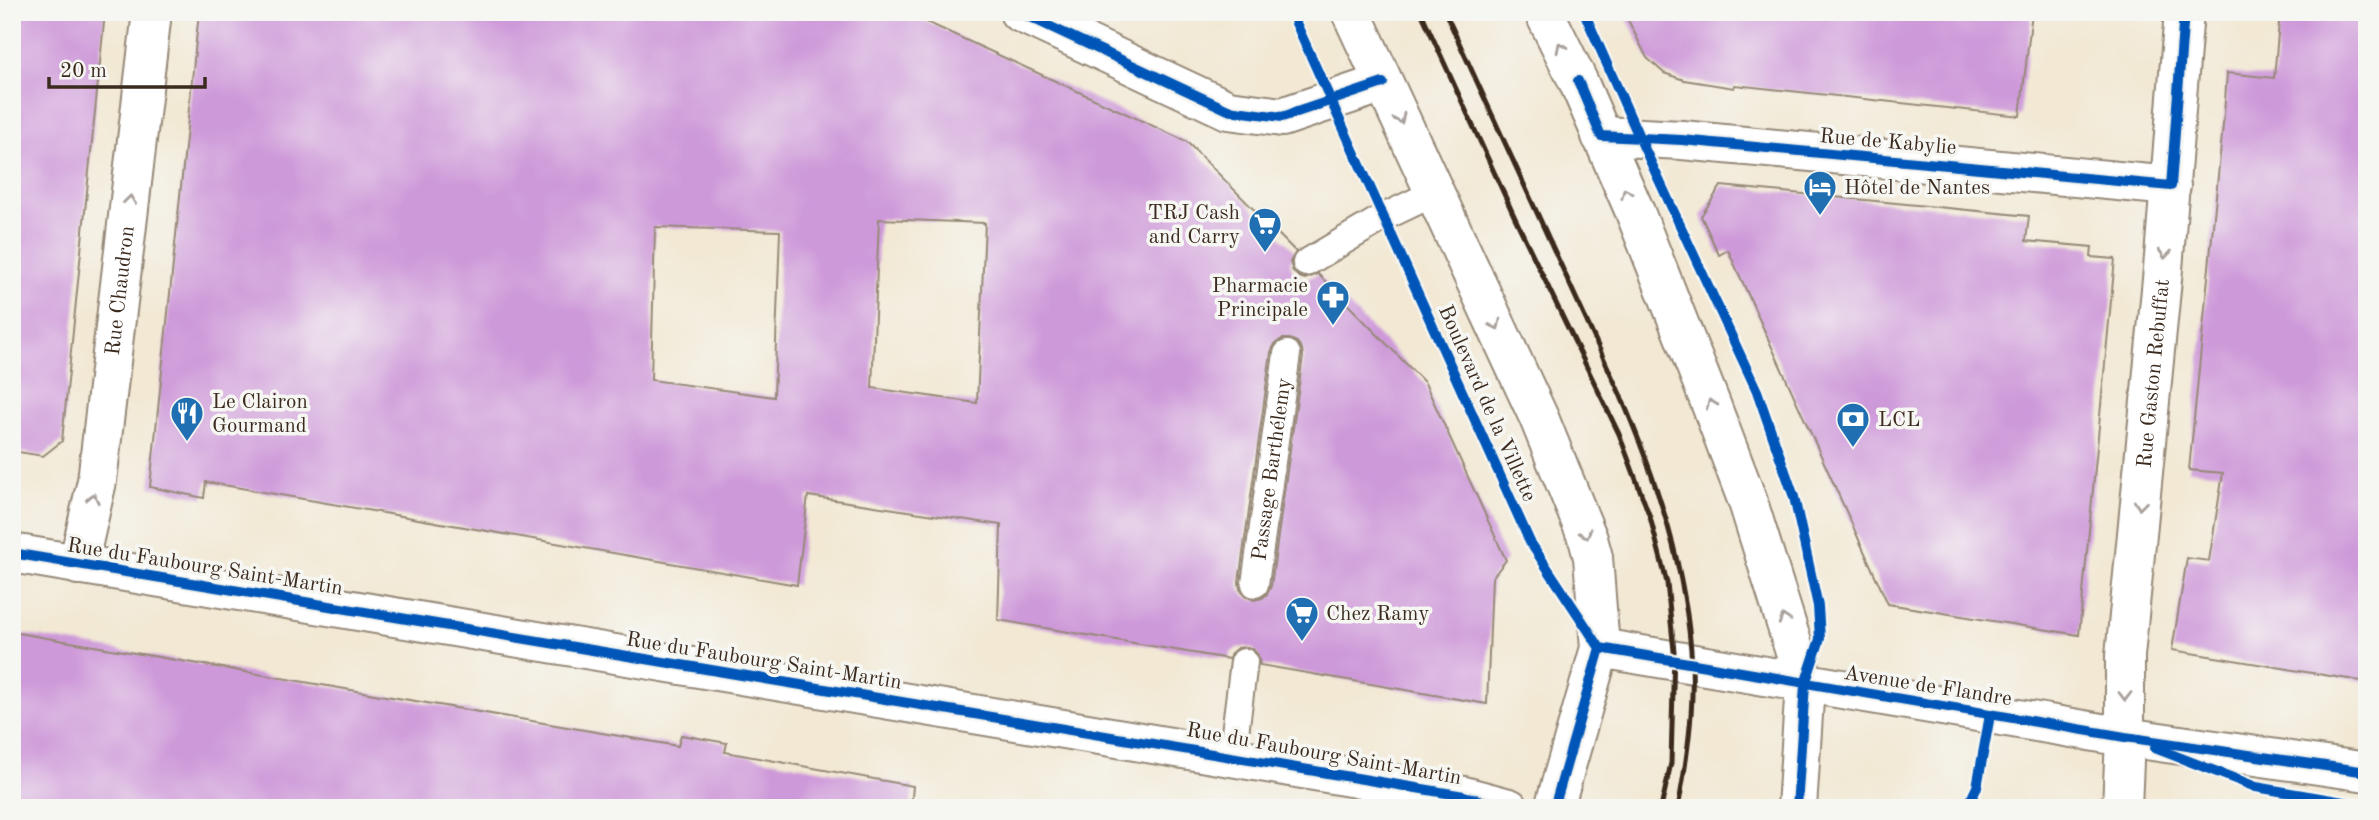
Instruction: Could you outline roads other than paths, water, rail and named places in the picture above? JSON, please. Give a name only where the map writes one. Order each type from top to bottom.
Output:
[{"type":"main road","name":"Rue Chaudron","points":[[78,565],[97,481],[152,12]]},
{"type":"main road","points":[[1019,12],[1228,110],[1242,113],[1282,117],[1383,83]]},
{"type":"main road","name":"Boulevard de la Villette","points":[[1350,12],[1539,418],[1593,557],[1600,648],[1555,808]]},
{"type":"main road","points":[[1545,12],[1635,212],[1748,502],[1805,684],[1797,808]]},
{"type":"main road","name":"Rue Gaston Rebuffat","points":[[2122,808],[2125,656],[2171,186],[2184,12]]},
{"type":"main road","name":"Rue de Kabylie","points":[[1601,135],[1682,140],[2171,186]]},
{"type":"main road","name":"Rue du Faubourg Saint-Martin","points":[[12,553],[1464,796],[1509,808]]},
{"type":"main road","name":"Avenue de Flandre","points":[[1600,648],[2125,737],[2367,772]]},
{"type":"lane","points":[[1306,263],[1384,217],[1434,193]]},
{"type":"lane","name":"Passage Barthélemy","points":[[1255,584],[1287,354]]},
{"type":"lane","points":[[1232,757],[1244,662]]},
{"type":"railway","points":[[1421,12],[1515,218],[1619,434],[1650,517],[1667,583],[1674,651],[1671,763],[1661,808]]},
{"type":"railway","points":[[1445,12],[1620,394],[1668,526],[1684,595],[1692,665],[1689,736],[1678,808]]},
{"type":"place","name":"Hôtel de Nantes","points":[[1820,217]]},
{"type":"place","name":"TRJ Cash and Carry","points":[[1265,254]]},
{"type":"place","name":"Pharmacie Principale","points":[[1333,327]]},
{"type":"place","name":"Le Clairon Gourmand","points":[[187,443]]},
{"type":"place","name":"LCL","points":[[1853,449]]},
{"type":"place","name":"Chez Ramy","points":[[1302,643]]}]
